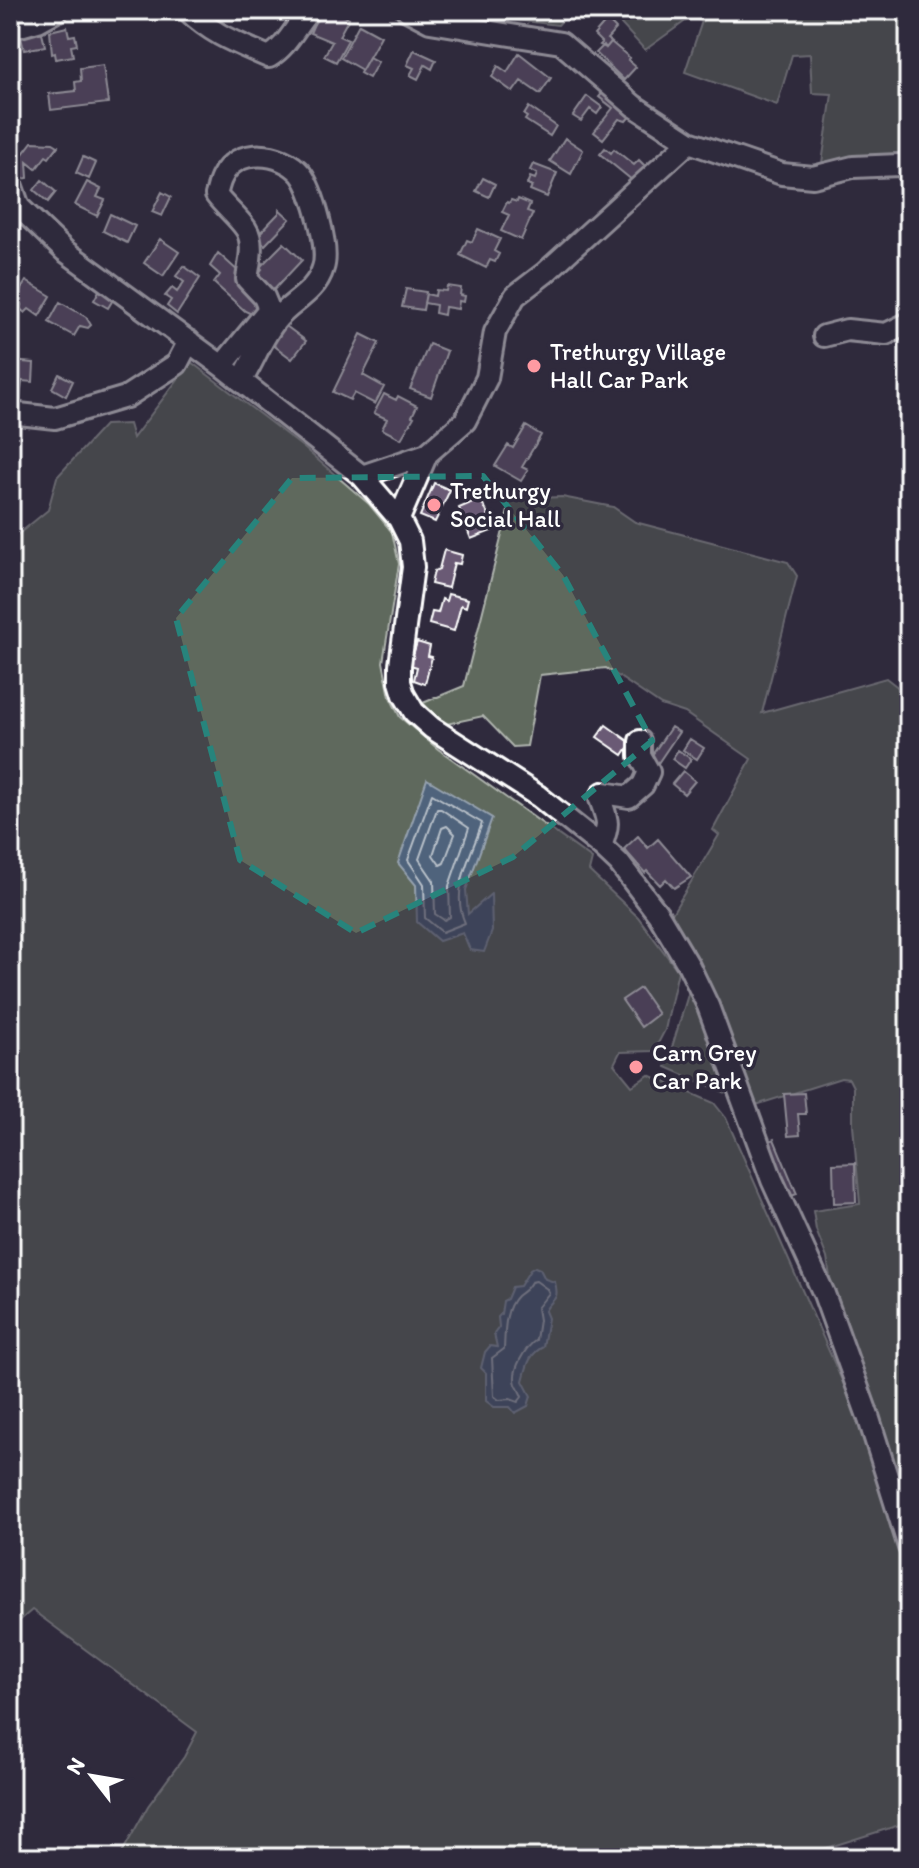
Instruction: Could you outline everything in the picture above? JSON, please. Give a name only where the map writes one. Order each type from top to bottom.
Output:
[{"type":"street","points":[[10,29],[38,21],[58,10]]},
{"type":"street","points":[[187,10],[202,25],[237,45],[269,57],[294,33],[310,10]]},
{"type":"street","points":[[407,10],[430,22],[561,43],[634,106],[689,142],[782,174],[813,177],[853,167],[909,167]]},
{"type":"street","points":[[362,476],[427,454],[465,421],[487,378],[495,332],[515,296],[545,273],[689,142]]},
{"type":"street","points":[[222,366],[269,309],[264,297],[247,279],[250,244],[246,230],[216,195],[222,175],[238,161],[256,155],[271,155],[287,162],[302,175],[323,235],[324,267],[314,285],[279,316],[241,381]]},
{"type":"street","points":[[10,181],[14,211],[222,366],[362,476],[399,519],[410,541],[413,567],[400,665],[404,695],[414,712],[432,728],[538,796],[619,863],[658,914],[689,966],[708,1006],[772,1180],[824,1294],[869,1419],[909,1547]]},
{"type":"street","points":[[824,336],[847,330],[886,334],[909,323]]},
{"type":"street","points":[[10,413],[55,418],[126,397],[177,364],[189,341]]},
{"type":"street","points":[[399,519],[427,454]]},
{"type":"street","points":[[601,846],[608,816],[600,799],[603,793],[629,797],[647,778],[649,772],[640,756],[640,741]]},
{"type":"highlighted area","points":[[483,476],[563,575],[652,741],[513,857],[356,933],[240,860],[176,618],[292,478]]},
{"type":"green space","points":[[431,10],[572,10],[558,25]]},
{"type":"green space","points":[[608,10],[909,10],[909,161],[859,158],[822,163],[832,94],[812,93],[810,54],[792,55],[777,105],[685,72],[702,21],[691,17],[645,50]]},
{"type":"green space","points":[[191,362],[304,448],[369,504],[392,532],[399,564],[383,662],[390,697],[400,717],[438,749],[592,859],[589,871],[638,917],[678,971],[665,1030],[654,1051],[620,1052],[614,1064],[632,1086],[649,1075],[714,1103],[726,1118],[867,1437],[909,1589],[909,1668],[902,1677],[909,1677],[909,1822],[795,1858],[119,1858],[148,1806],[184,1757],[197,1732],[32,1610],[10,1629],[10,541],[48,510],[57,477],[105,425],[129,424],[133,438]]},
{"type":"green space","points":[[562,497],[613,507],[635,522],[788,562],[797,576],[762,713],[886,678],[909,696],[909,1515],[834,1302],[827,1258],[816,1230],[813,1211],[860,1204],[853,1087],[849,1079],[841,1078],[756,1105],[751,1103],[701,968],[670,917],[719,835],[713,830],[751,759],[685,713],[661,705],[606,668],[540,675],[527,746],[513,747],[483,716],[442,725],[423,703],[464,686],[511,499]]},
{"type":"green space","points":[[690,988],[728,1094],[666,1067]]},
{"type":"water","points":[[427,779],[492,818],[466,890],[468,914],[491,894],[492,931],[484,952],[470,950],[463,933],[439,941],[417,922],[416,885],[398,863]]},
{"type":"water","points":[[535,1267],[540,1269],[545,1279],[555,1282],[557,1293],[545,1311],[548,1318],[543,1347],[527,1365],[523,1381],[531,1396],[528,1406],[515,1413],[510,1407],[494,1407],[486,1401],[486,1373],[481,1368],[485,1352],[490,1346],[497,1347],[494,1334],[499,1327],[498,1317],[503,1301],[512,1287],[520,1286]]},
{"type":"building","points":[[320,10],[333,10],[349,18],[339,36],[348,40],[336,62],[324,56],[332,42],[310,33]]},
{"type":"building","points":[[607,20],[616,29],[607,39],[611,42],[606,48],[594,35]]},
{"type":"building","points":[[359,24],[381,36],[362,70],[341,58]]},
{"type":"building","points":[[67,27],[69,36],[75,35],[77,45],[71,46],[73,56],[56,59],[55,53],[52,54],[50,31]]},
{"type":"building","points":[[41,29],[45,46],[24,50],[20,33]]},
{"type":"building","points":[[611,42],[636,67],[624,80],[596,53]]},
{"type":"building","points":[[414,50],[436,60],[432,69],[425,65],[418,79],[410,75],[414,68],[407,65]]},
{"type":"building","points":[[519,53],[551,78],[540,94],[521,81],[513,92],[492,77],[498,66],[507,72]]},
{"type":"building","points":[[369,57],[378,62],[369,78],[360,73]]},
{"type":"building","points":[[103,65],[108,103],[51,110],[49,94],[76,91],[75,82],[81,81],[80,68]]},
{"type":"building","points":[[607,88],[633,113],[626,121],[619,119],[603,139],[594,132],[613,108],[599,97]]},
{"type":"building","points":[[587,96],[602,107],[597,114],[590,109],[581,121],[573,116]]},
{"type":"building","points":[[529,107],[556,126],[550,136],[525,120],[527,117],[524,115]]},
{"type":"building","points":[[565,138],[583,150],[571,174],[550,161]]},
{"type":"building","points":[[32,142],[58,146],[36,169],[27,162],[28,178],[21,179],[18,156]]},
{"type":"building","points":[[605,148],[611,153],[614,149],[634,165],[639,160],[647,168],[633,181],[600,154]]},
{"type":"building","points":[[83,157],[96,163],[89,179],[76,173]]},
{"type":"building","points":[[533,164],[557,173],[547,197],[530,190],[532,186],[527,184],[530,177],[535,179],[537,174],[530,170]]},
{"type":"building","points":[[483,178],[495,184],[489,197],[476,191]]},
{"type":"building","points":[[42,180],[56,192],[48,202],[34,190]]},
{"type":"building","points":[[87,182],[101,189],[97,197],[105,200],[97,216],[75,205]]},
{"type":"building","points":[[162,192],[171,197],[162,216],[152,212]]},
{"type":"building","points":[[518,199],[530,204],[527,211],[533,213],[521,240],[501,231],[509,215],[502,212],[507,202],[517,202]]},
{"type":"building","points":[[279,209],[290,219],[265,245],[256,237],[279,213]]},
{"type":"building","points":[[110,214],[135,226],[127,243],[103,231]]},
{"type":"building","points":[[478,229],[500,239],[494,251],[499,254],[495,262],[490,260],[486,268],[460,255],[467,240],[472,242]]},
{"type":"building","points":[[160,239],[179,252],[163,276],[144,263]]},
{"type":"building","points":[[284,243],[302,260],[269,295],[253,279],[262,269],[260,267]]},
{"type":"building","points":[[218,253],[240,273],[236,278],[258,297],[262,309],[256,316],[245,311],[214,283],[220,275],[210,266]]},
{"type":"building","points":[[184,266],[200,278],[177,314],[167,306],[171,300],[165,296],[172,288],[177,292],[184,282],[176,276]]},
{"type":"building","points":[[26,281],[51,296],[39,316],[29,309],[25,313],[19,308],[21,305],[14,301]]},
{"type":"building","points":[[447,286],[461,288],[460,295],[465,296],[464,302],[459,301],[458,309],[445,307],[444,315],[435,313],[436,305],[424,303],[426,294],[435,296],[436,290],[446,291]]},
{"type":"building","points":[[100,289],[114,298],[108,308],[94,300]]},
{"type":"building","points":[[406,289],[426,292],[423,310],[402,307]]},
{"type":"building","points":[[60,302],[86,317],[91,325],[88,328],[80,326],[74,336],[49,322]]},
{"type":"building","points":[[282,323],[306,341],[292,359],[268,341]]},
{"type":"building","points":[[361,334],[379,343],[363,375],[384,387],[375,404],[354,393],[350,400],[333,392]]},
{"type":"building","points":[[429,344],[447,351],[431,397],[410,389]]},
{"type":"building","points":[[10,361],[34,363],[33,382],[22,381],[20,400],[10,399]]},
{"type":"building","points":[[59,374],[73,381],[66,396],[52,388]]},
{"type":"building","points":[[384,394],[396,400],[398,396],[417,406],[401,439],[382,429],[387,419],[374,413]]},
{"type":"building","points":[[526,426],[541,435],[522,467],[528,470],[521,481],[495,466],[508,445],[513,448]]},
{"type":"building","name":"Trethurgy Social Hall","points":[[434,483],[450,490],[435,522],[420,516]]},
{"type":"building","points":[[480,499],[496,529],[471,539],[459,508]]},
{"type":"building","points":[[444,550],[462,555],[460,564],[454,563],[448,588],[431,584]]},
{"type":"building","points":[[448,594],[468,599],[466,607],[461,605],[454,631],[429,624],[432,612],[438,613],[442,599],[446,601]]},
{"type":"building","points":[[417,642],[430,646],[428,656],[432,657],[425,684],[414,680],[417,667],[410,665]]},
{"type":"building","points":[[606,725],[631,743],[623,755],[597,737]]},
{"type":"building","points":[[671,727],[679,732],[654,769],[646,764]]},
{"type":"building","points":[[690,739],[704,748],[697,759],[683,750]]},
{"type":"building","points":[[678,750],[691,759],[685,768],[672,759]]},
{"type":"building","points":[[683,771],[695,781],[684,794],[672,784]]},
{"type":"building","points":[[638,836],[648,848],[658,839],[691,877],[674,888],[666,879],[660,885],[624,849]]},
{"type":"building","points":[[640,988],[658,1014],[641,1027],[622,1000]]},
{"type":"building","points":[[804,1093],[806,1114],[798,1114],[800,1135],[788,1136],[784,1094]]},
{"type":"building","points":[[774,1139],[797,1194],[786,1198],[763,1144]]},
{"type":"building","points":[[855,1163],[856,1202],[834,1203],[833,1164]]},
{"type":"place","name":"Trethurgy Village Hall Car Park","points":[[534,366]]},
{"type":"place","name":"Trethurgy Social Hall","points":[[434,505]]},
{"type":"place","name":"Carn Grey Car Park","points":[[636,1067]]}]
